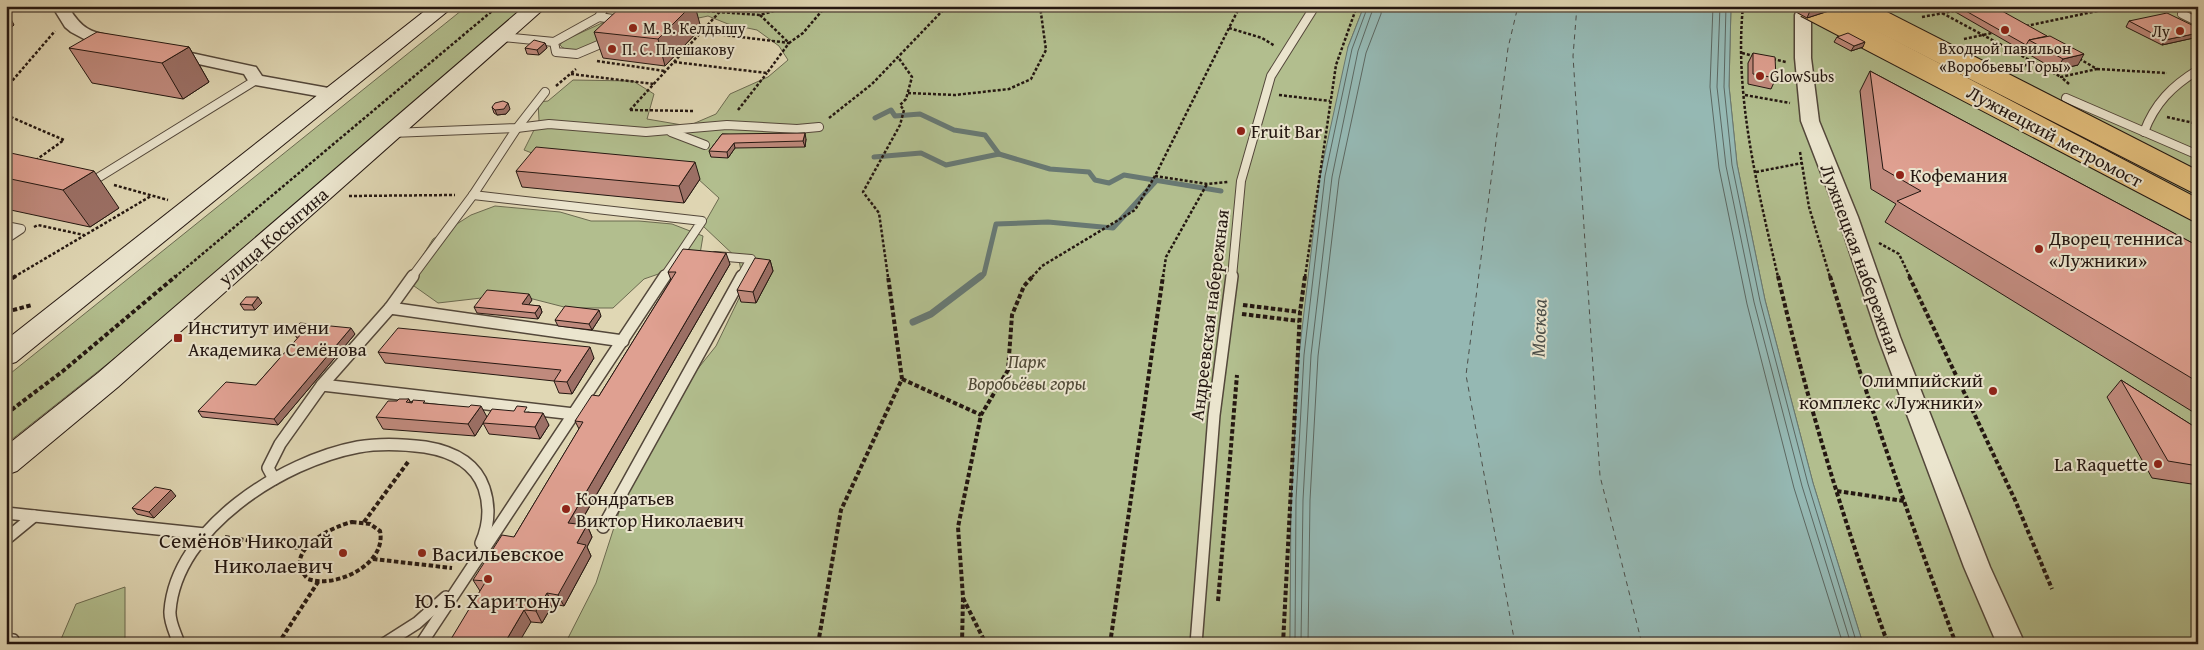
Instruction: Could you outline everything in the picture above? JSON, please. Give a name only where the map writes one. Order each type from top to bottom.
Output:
[{"type":"main road","points":[[6,355],[444,6]]},
{"type":"main road","name":"улица Косыгина","points":[[6,464],[108,380],[537,6]]},
{"type":"main road","name":"Лужнецкий метромост","points":[[1806,6],[2198,211]]},
{"type":"main road","name":"Лужнецкий метромост","points":[[1850,6],[2198,183]]},
{"type":"street","name":"Лужнецкая набережная","points":[[1806,6],[1803,16],[1804,66],[1810,121],[1848,217],[1889,338],[1976,567],[2010,644]]},
{"type":"street","points":[[62,12],[79,32],[134,46]]},
{"type":"street","points":[[153,50],[250,70],[256,80],[334,94]]},
{"type":"lane","points":[[502,37],[554,42],[599,17],[605,6]]},
{"type":"lane","name":"Андреевская набережная","points":[[1196,644],[1214,415],[1236,245],[1241,180],[1271,76],[1315,6]]},
{"type":"lane","points":[[2182,14],[2198,22]]},
{"type":"lane","points":[[554,42],[556,52],[577,54],[603,43],[613,33],[613,20],[599,17]]},
{"type":"lane","points":[[2144,132],[2151,114],[2162,97],[2198,70]]},
{"type":"lane","points":[[78,175],[96,180],[256,80]]},
{"type":"lane","points":[[274,479],[268,468],[280,444],[322,385],[390,308],[474,195],[516,128],[545,92]]},
{"type":"lane","points":[[2066,98],[2198,156]]},
{"type":"lane","points":[[391,133],[516,128],[550,124],[646,132],[727,125],[797,129],[819,126]]},
{"type":"lane","points":[[668,131],[705,145]]},
{"type":"lane","points":[[421,644],[702,221],[474,195]]},
{"type":"lane","points":[[6,226],[21,229]]},
{"type":"lane","points":[[6,239],[21,229]]},
{"type":"lane","points":[[604,527],[751,259],[680,254]]},
{"type":"lane","points":[[390,308],[623,341]]},
{"type":"lane","points":[[322,385],[574,414]]},
{"type":"lane","points":[[179,644],[170,612],[179,573],[205,534],[241,499],[285,472],[333,452],[379,443],[421,444],[454,454],[478,473],[489,500],[486,533],[469,570],[440,604],[400,636],[384,644]]},
{"type":"lane","points":[[6,513],[205,534]]},
{"type":"lane","points":[[6,539],[34,516]]},
{"type":"lane","points":[[6,639],[13,640],[14,644]]},
{"type":"path","points":[[6,414],[71,364],[498,6]]},
{"type":"path","points":[[702,111],[665,112],[630,110],[725,6]]},
{"type":"path","points":[[685,10],[760,15],[790,6]]},
{"type":"path","points":[[730,110],[739,110],[789,43],[803,33],[826,6]]},
{"type":"path","points":[[819,126],[872,84],[947,6]]},
{"type":"path","points":[[908,93],[954,94],[1009,89],[1031,79],[1046,50],[1040,6]]},
{"type":"path","points":[[962,644],[963,597],[958,527],[981,415],[1008,370],[1012,315],[1024,286],[1042,266],[1135,210],[1155,176],[1240,6]]},
{"type":"path","points":[[1283,644],[1300,312],[1336,65],[1357,6]]},
{"type":"path","points":[[1743,6],[1742,53],[1744,95],[1749,139],[1769,239],[1800,366],[1867,589],[1888,644]]},
{"type":"path","points":[[1929,6],[2034,62],[2074,86]]},
{"type":"path","points":[[2075,6],[2088,13]]},
{"type":"path","points":[[2030,31],[2022,27],[2121,6]]},
{"type":"path","points":[[1919,18],[1954,11]]},
{"type":"path","points":[[6,88],[32,60],[62,12]]},
{"type":"path","points":[[760,15],[789,43]]},
{"type":"path","points":[[697,26],[706,27]]},
{"type":"path","points":[[1229,28],[1262,38],[1278,47],[1288,49]]},
{"type":"path","points":[[701,32],[789,43]]},
{"type":"path","points":[[1963,39],[1992,33]]},
{"type":"path","points":[[1742,53],[1760,57]]},
{"type":"path","points":[[2072,55],[2098,69]]},
{"type":"path","points":[[818,644],[841,510],[902,379],[879,213],[863,192],[900,125],[904,110],[900,105],[906,99],[912,77],[898,57]]},
{"type":"path","points":[[1769,58],[1804,66]]},
{"type":"path","points":[[594,61],[666,71]]},
{"type":"path","points":[[674,62],[767,73]]},
{"type":"path","points":[[2019,68],[2034,62]]},
{"type":"path","points":[[545,92],[560,84],[581,64]]},
{"type":"path","points":[[2061,77],[2098,69],[2141,70],[2188,76]]},
{"type":"path","points":[[570,74],[654,84]]},
{"type":"path","points":[[1276,104],[1281,87]]},
{"type":"path","points":[[1279,95],[1330,101]]},
{"type":"path","points":[[1744,95],[1808,106]]},
{"type":"path","points":[[2151,114],[2198,124]]},
{"type":"path","points":[[6,115],[64,140],[32,164]]},
{"type":"path","points":[[1756,172],[1802,163],[1809,207],[1831,280],[1904,501],[1956,644]]},
{"type":"path","points":[[1155,176],[1207,184],[1241,180]]},
{"type":"path","points":[[96,180],[174,202]]},
{"type":"path","points":[[1110,644],[1166,257],[1207,184]]},
{"type":"path","points":[[360,195],[474,195]]},
{"type":"path","points":[[6,282],[151,196]]},
{"type":"path","points":[[21,229],[28,230],[38,225],[85,235]]},
{"type":"path","points":[[1876,241],[1899,254],[2015,500],[2052,589]]},
{"type":"path","points":[[1242,324],[1244,296]]},
{"type":"path","points":[[6,312],[41,302]]},
{"type":"path","points":[[1244,305],[1300,312]]},
{"type":"path","points":[[1243,314],[1299,321]]},
{"type":"path","points":[[1217,605],[1238,372]]},
{"type":"path","points":[[902,379],[981,415]]},
{"type":"path","points":[[364,522],[421,444]]},
{"type":"path","points":[[1837,491],[1904,501]]},
{"type":"path","points":[[352,522],[364,522],[374,525],[380,531],[382,539],[380,549],[373,559],[350,576],[337,580],[318,582],[304,576],[300,568],[305,549],[314,540],[332,528],[352,522]]},
{"type":"path","points":[[205,534],[305,549]]},
{"type":"path","points":[[373,559],[469,570]]},
{"type":"path","points":[[278,644],[318,582]]},
{"type":"path","points":[[963,597],[986,644]]},
{"type":"green space","points":[[467,6],[525,6],[182,305],[6,444],[6,377]]},
{"type":"green space","name":"Парк Воробьёвы горы","points":[[632,6],[1364,6],[1348,47],[1291,500],[1290,644],[565,644],[596,583],[619,512],[621,487],[676,396],[716,346],[744,288],[739,260],[703,226],[719,198],[697,178],[545,158],[524,150],[539,120],[538,102],[548,101],[573,80],[633,81],[654,94],[647,119],[688,126],[716,114],[730,94],[768,77],[788,60],[779,46],[757,30],[728,24],[708,16],[675,23]]},
{"type":"green space","name":"Олимпийский комплекс «Лужники»","points":[[1731,6],[2198,6],[2198,644],[1863,644],[1813,483],[1765,300],[1737,164],[1729,86]]},
{"type":"green space","points":[[602,23],[608,23],[605,37],[588,46],[570,51],[560,45],[563,41]]},
{"type":"green space","points":[[495,206],[560,212],[591,221],[639,221],[672,224],[703,236],[699,260],[644,279],[613,308],[568,308],[529,298],[490,297],[438,303],[407,281],[433,239],[471,215]]},
{"type":"green space","points":[[125,587],[125,644],[59,644],[76,604]]},
{"type":"water","name":"Москва","points":[[1364,6],[1731,6],[1729,86],[1737,164],[1765,300],[1813,483],[1863,644],[1290,644],[1291,500],[1299,355],[1320,176],[1348,47]]},
{"type":"building","points":[[622,6],[691,6],[658,39],[594,32]]},
{"type":"building","points":[[1957,6],[1993,6],[2047,36],[2029,40],[2026,45]]},
{"type":"building","points":[[2167,13],[2198,28],[2198,33],[2165,40],[2129,21]]},
{"type":"building","points":[[97,32],[189,47],[162,63],[69,48]]},
{"type":"building","points":[[1848,33],[1865,42],[1854,46],[1837,37]]},
{"type":"building","points":[[2050,36],[2084,54],[2063,59],[2029,40]]},
{"type":"building","points":[[534,40],[545,43],[537,50],[525,48]]},
{"type":"building","points":[[1753,53],[1775,57],[1776,78],[1753,74]]},
{"type":"building","name":"Дворец тенниса «Лужники»","points":[[1870,71],[2198,246],[2198,382],[1897,201],[1921,191],[1883,169]]},
{"type":"building","points":[[503,101],[508,103],[504,109],[495,110],[492,107],[495,103]]},
{"type":"building","points":[[805,133],[803,141],[734,143],[727,152],[709,151],[722,134]]},
{"type":"building","points":[[536,147],[695,162],[679,186],[516,171]]},
{"type":"building","points":[[6,152],[94,171],[63,190],[6,178]]},
{"type":"building","points":[[683,249],[726,253],[568,523],[587,525],[577,543],[586,545],[558,595],[547,593],[536,611],[524,610],[504,644],[448,644],[486,581],[473,580],[502,535],[514,537],[583,422],[575,421],[592,395],[599,396],[676,272],[668,272]]},
{"type":"building","points":[[755,258],[770,260],[753,292],[737,290]]},
{"type":"building","points":[[487,290],[529,294],[522,304],[540,306],[535,313],[474,307]]},
{"type":"building","points":[[246,297],[258,297],[252,305],[240,304]]},
{"type":"building","points":[[565,306],[599,310],[589,324],[555,320]]},
{"type":"building","points":[[300,323],[351,328],[274,419],[198,411],[226,382],[256,385],[302,333],[293,332]]},
{"type":"building","points":[[398,328],[590,347],[567,382],[554,381],[561,370],[378,352]]},
{"type":"building","points":[[2121,380],[2198,429],[2198,466],[2168,461]]},
{"type":"building","points":[[399,399],[409,399],[406,402],[412,403],[413,400],[425,401],[423,403],[469,407],[471,405],[481,406],[468,424],[376,417],[388,401],[397,401]]},
{"type":"building","points":[[517,406],[527,407],[524,412],[543,413],[535,427],[483,423],[492,409],[514,411]]},
{"type":"building","points":[[155,487],[171,490],[149,512],[132,508]]},
{"type":"waterway","points":[[875,118],[891,110],[895,116],[920,114],[954,130],[985,135],[999,154]]},
{"type":"waterway","points":[[874,157],[921,153],[946,165],[999,154]]},
{"type":"waterway","points":[[999,154],[1050,169],[1089,172],[1095,180],[1109,183],[1124,175],[1221,191]]},
{"type":"waterway","points":[[979,277],[984,274],[996,224],[1048,222],[1113,228],[1156,181]]},
{"type":"waterway","points":[[913,322],[931,314],[981,276]]},
{"type":"ferry route","points":[[1515,644],[1466,375],[1508,48],[1518,6]]},
{"type":"ferry route","points":[[1577,6],[1573,56],[1600,476],[1642,644]]},
{"type":"place","name":"М. В. Келдышу","points":[[633,28]]},
{"type":"place","name":"Входной павильон «Воробьевы Горы»","points":[[2005,30]]},
{"type":"place","name":"Лу","points":[[2180,31]]},
{"type":"place","name":"П. С. Плешакову","points":[[612,49]]},
{"type":"place","name":"GlowSubs","points":[[1760,76]]},
{"type":"place","name":"Fruit Bar","points":[[1241,131]]},
{"type":"place","name":"Кофемания","points":[[1900,175]]},
{"type":"place","name":"Дворец тенниса «Лужники»","points":[[2039,249]]},
{"type":"place","name":"Институт имени Академика Семёнова","points":[[178,338]]},
{"type":"place","name":"Олимпийский комплекс «Лужники»","points":[[1993,391]]},
{"type":"place","name":"La Raquette","points":[[2158,464]]},
{"type":"place","name":"Кондратьев Виктор Николаевич","points":[[566,509]]},
{"type":"place","name":"Семёнов Николай Николаевич","points":[[343,553]]},
{"type":"place","name":"Васильевское","points":[[422,553]]},
{"type":"place","name":"Ю. Б. Харитону","points":[[488,579]]}]
